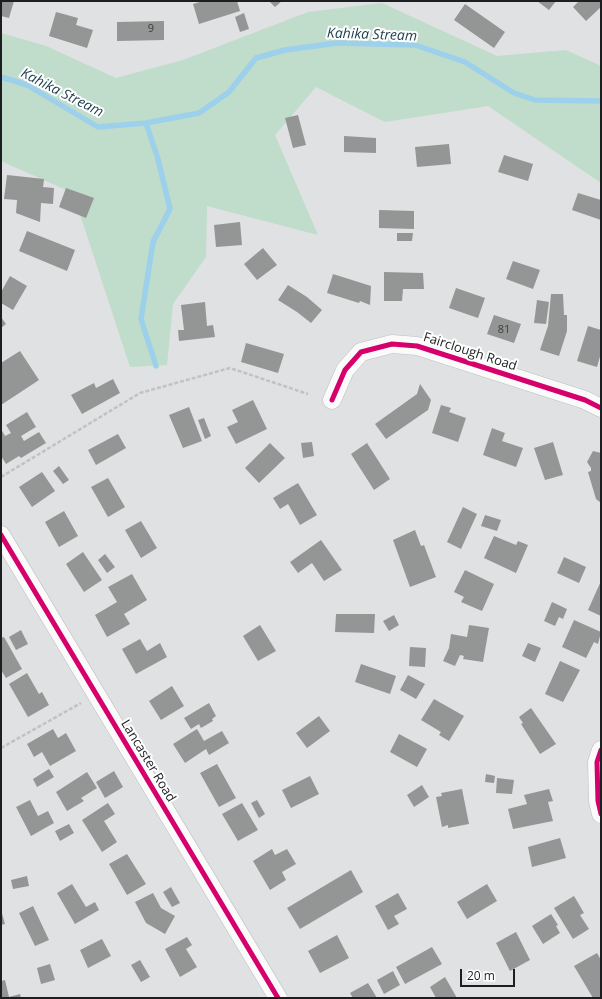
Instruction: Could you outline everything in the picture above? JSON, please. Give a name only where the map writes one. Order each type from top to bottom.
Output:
[{"type":"street","name":"Fairclough Road","points":[[332,400],[344,370],[361,352],[392,344],[417,346],[585,400],[601,408]]},
{"type":"street","name":"Lancaster Road","points":[[1,535],[278,998]]},
{"type":"street","points":[[601,750],[597,762],[598,801],[601,814]]},
{"type":"path","points":[[1,477],[140,393],[222,370],[230,368],[308,394]]},
{"type":"path","points":[[1,748],[84,701]]},
{"type":"green space","points":[[382,3],[497,56],[566,50],[601,66],[601,183],[488,106],[385,122],[316,87],[275,135],[318,235],[207,206],[206,257],[173,304],[167,365],[130,367],[73,193],[1,161],[1,33],[46,46],[116,78],[183,60],[308,12]]},
{"type":"building","points":[[1,1],[14,1],[9,18],[1,16]]},
{"type":"building","points":[[203,1],[237,1],[240,11],[199,24],[193,4]]},
{"type":"building","points":[[269,1],[282,1],[275,7]]},
{"type":"building","points":[[537,1],[556,1],[549,10]]},
{"type":"building","points":[[579,1],[601,1],[601,7],[586,21],[573,7]]},
{"type":"building","points":[[465,4],[505,32],[494,48],[454,20]]},
{"type":"building","points":[[56,12],[78,18],[76,25],[93,30],[87,48],[49,36]]},
{"type":"building","points":[[244,13],[249,29],[240,32],[235,17]]},
{"type":"building","points":[[164,21],[164,40],[117,41],[117,22]]},
{"type":"building","points":[[298,115],[306,145],[293,148],[285,118]]},
{"type":"building","points":[[344,136],[376,138],[376,153],[344,152]]},
{"type":"building","points":[[449,144],[451,164],[417,167],[415,147]]},
{"type":"building","points":[[504,155],[533,164],[528,181],[498,172]]},
{"type":"building","points":[[7,175],[44,179],[43,187],[54,188],[53,204],[41,203],[40,222],[16,213],[17,200],[4,199]]},
{"type":"building","points":[[66,188],[94,198],[86,218],[59,207]]},
{"type":"building","points":[[578,193],[601,200],[601,220],[572,210]]},
{"type":"building","points":[[379,210],[414,211],[414,229],[379,228]]},
{"type":"building","points":[[240,222],[242,245],[216,247],[214,225]]},
{"type":"building","points":[[27,231],[75,250],[67,271],[19,251]]},
{"type":"building","points":[[397,233],[413,233],[412,241],[397,241]]},
{"type":"building","points":[[263,248],[277,265],[257,280],[244,264]]},
{"type":"building","points":[[513,261],[540,270],[533,289],[506,279]]},
{"type":"building","points":[[384,272],[423,273],[424,289],[403,289],[402,301],[384,301]]},
{"type":"building","points":[[333,274],[371,286],[370,305],[327,293]]},
{"type":"building","points":[[10,276],[27,286],[13,310],[1,303],[1,292]]},
{"type":"building","points":[[288,285],[307,297],[322,310],[311,323],[278,300]]},
{"type":"building","points":[[456,288],[485,298],[478,318],[449,308]]},
{"type":"building","points":[[551,294],[563,294],[564,315],[567,315],[567,331],[559,356],[540,350],[548,326]]},
{"type":"building","points":[[537,300],[549,302],[546,324],[534,323]]},
{"type":"building","points":[[205,302],[207,326],[213,325],[215,337],[179,341],[178,330],[184,330],[181,305]]},
{"type":"building","points":[[494,315],[521,324],[514,343],[487,334]]},
{"type":"building","points":[[1,317],[6,324],[1,328]]},
{"type":"building","points":[[588,326],[601,330],[601,353],[597,367],[577,361]]},
{"type":"building","points":[[246,343],[284,354],[278,373],[241,362]]},
{"type":"building","points":[[20,351],[39,380],[1,405],[1,363]]},
{"type":"building","points":[[113,379],[120,393],[82,414],[71,395],[94,383],[96,388]]},
{"type":"building","points":[[420,384],[431,400],[428,410],[386,439],[375,424],[417,394]]},
{"type":"building","points":[[253,400],[267,429],[236,444],[227,427],[238,422],[232,410]]},
{"type":"building","points":[[441,405],[451,408],[449,412],[466,418],[458,442],[432,433]]},
{"type":"building","points":[[189,407],[202,441],[183,448],[169,415]]},
{"type":"building","points":[[27,412],[36,427],[21,436],[24,441],[39,432],[46,443],[21,458],[19,456],[6,464],[1,456],[1,429],[5,436],[11,433],[6,425]]},
{"type":"building","points":[[204,418],[211,436],[205,439],[198,420]]},
{"type":"building","points":[[492,428],[505,433],[502,441],[523,448],[516,467],[483,455]]},
{"type":"building","points":[[118,434],[126,448],[96,465],[88,450]]},
{"type":"building","points":[[312,442],[314,456],[303,458],[301,443]]},
{"type":"building","points":[[553,442],[563,475],[545,480],[534,448]]},
{"type":"building","points":[[270,443],[285,458],[259,483],[245,468]]},
{"type":"building","points":[[367,443],[390,479],[374,490],[351,454]]},
{"type":"building","points":[[593,451],[601,453],[601,503],[596,499],[588,472],[591,471],[591,468],[587,462]]},
{"type":"building","points":[[59,466],[69,480],[63,484],[53,471]]},
{"type":"building","points":[[42,472],[55,491],[32,507],[19,487]]},
{"type":"building","points":[[108,478],[125,507],[108,517],[91,487]]},
{"type":"building","points":[[298,483],[317,515],[300,525],[288,504],[280,509],[273,498]]},
{"type":"building","points":[[463,507],[477,514],[461,549],[447,542]]},
{"type":"building","points":[[64,511],[78,536],[59,547],[45,522]]},
{"type":"building","points":[[485,515],[501,520],[497,531],[481,526]]},
{"type":"building","points":[[141,521],[157,548],[141,558],[125,530]]},
{"type":"building","points":[[415,530],[421,546],[424,545],[436,577],[410,587],[393,540]]},
{"type":"building","points":[[494,536],[516,545],[518,541],[528,545],[516,573],[484,558]]},
{"type":"building","points":[[321,540],[342,570],[324,581],[312,563],[298,573],[290,562]]},
{"type":"building","points":[[83,552],[102,580],[84,592],[66,564]]},
{"type":"building","points":[[105,554],[115,567],[107,573],[98,560]]},
{"type":"building","points":[[564,557],[586,567],[579,583],[557,573]]},
{"type":"building","points":[[465,570],[494,584],[482,611],[461,602],[464,597],[454,592]]},
{"type":"building","points":[[132,574],[147,600],[124,614],[130,624],[107,637],[95,615],[117,602],[108,587]]},
{"type":"building","points":[[601,581],[601,616],[588,610]]},
{"type":"building","points":[[552,602],[567,609],[563,619],[559,617],[555,626],[544,621]]},
{"type":"building","points":[[336,614],[375,614],[374,633],[335,632]]},
{"type":"building","points":[[394,615],[399,625],[389,631],[383,621]]},
{"type":"building","points":[[574,620],[601,632],[598,644],[594,642],[586,658],[562,647]]},
{"type":"building","points":[[260,625],[276,651],[258,661],[243,636]]},
{"type":"building","points":[[469,625],[489,628],[483,662],[463,659],[464,656],[460,655],[455,666],[443,661],[449,648],[451,634],[467,637]]},
{"type":"building","points":[[21,630],[28,644],[16,650],[9,637]]},
{"type":"building","points":[[4,637],[22,669],[6,678],[1,670],[1,638]]},
{"type":"building","points":[[140,639],[147,651],[160,643],[167,657],[136,674],[122,649]]},
{"type":"building","points":[[528,643],[541,648],[535,662],[522,656]]},
{"type":"building","points":[[410,647],[426,648],[425,667],[409,666]]},
{"type":"building","points":[[560,661],[580,670],[563,702],[545,694]]},
{"type":"building","points":[[361,664],[396,676],[390,694],[355,682]]},
{"type":"building","points":[[27,673],[39,694],[42,692],[49,705],[28,717],[9,684]]},
{"type":"building","points":[[408,675],[425,684],[416,699],[400,690]]},
{"type":"building","points":[[172,686],[184,706],[161,720],[149,701]]},
{"type":"building","points":[[434,699],[464,716],[449,741],[439,735],[441,732],[421,720]]},
{"type":"building","points":[[209,703],[216,716],[212,719],[213,721],[201,728],[199,724],[191,729],[184,718]]},
{"type":"building","points":[[531,708],[556,744],[540,754],[521,724],[523,723],[519,717]]},
{"type":"building","points":[[319,716],[330,731],[307,748],[296,733]]},
{"type":"building","points":[[53,729],[58,738],[66,733],[76,751],[50,766],[42,752],[34,757],[27,744]]},
{"type":"building","points":[[197,729],[204,741],[222,731],[229,743],[209,755],[206,749],[185,763],[173,744]]},
{"type":"building","points":[[399,734],[427,749],[417,767],[390,752]]},
{"type":"building","points":[[217,764],[236,798],[219,807],[200,773]]},
{"type":"building","points":[[49,769],[54,777],[37,787],[33,779]]},
{"type":"building","points":[[114,771],[123,787],[105,798],[96,782]]},
{"type":"building","points":[[87,772],[97,788],[81,798],[84,801],[67,811],[56,792]]},
{"type":"building","points":[[486,774],[495,776],[494,783],[485,782]]},
{"type":"building","points":[[310,776],[319,794],[291,808],[282,790]]},
{"type":"building","points":[[497,778],[514,780],[512,794],[496,793]]},
{"type":"building","points":[[422,785],[429,797],[414,807],[407,795]]},
{"type":"building","points":[[462,789],[469,824],[448,828],[448,825],[442,827],[436,797],[442,796],[441,793]]},
{"type":"building","points":[[549,789],[553,801],[548,802],[553,821],[513,829],[508,809],[527,804],[524,795]]},
{"type":"building","points":[[30,800],[38,816],[48,811],[54,823],[31,836],[16,807]]},
{"type":"building","points":[[257,800],[265,814],[259,818],[251,803]]},
{"type":"building","points":[[108,803],[115,814],[104,821],[117,842],[102,852],[82,820]]},
{"type":"building","points":[[242,803],[258,830],[238,841],[222,814]]},
{"type":"building","points":[[69,824],[74,833],[60,841],[55,831]]},
{"type":"building","points":[[560,838],[566,858],[532,867],[528,847]]},
{"type":"building","points":[[272,849],[275,855],[287,849],[296,864],[282,872],[286,880],[270,890],[253,861]]},
{"type":"building","points":[[127,854],[146,884],[127,895],[109,864]]},
{"type":"building","points":[[351,870],[363,892],[300,929],[287,908]]},
{"type":"building","points":[[27,876],[29,886],[13,889],[11,880]]},
{"type":"building","points":[[72,884],[86,907],[95,902],[99,910],[75,924],[57,893]]},
{"type":"building","points":[[487,884],[497,901],[467,919],[457,902]]},
{"type":"building","points":[[171,887],[180,903],[172,907],[163,892]]},
{"type":"building","points":[[153,893],[161,908],[175,916],[165,934],[146,923],[135,902]]},
{"type":"building","points":[[398,893],[407,909],[394,916],[399,924],[388,930],[375,906]]},
{"type":"building","points":[[574,896],[584,913],[580,915],[589,929],[573,939],[554,908]]},
{"type":"building","points":[[33,906],[49,940],[35,946],[19,913]]},
{"type":"building","points":[[1,910],[5,924],[1,925]]},
{"type":"building","points":[[551,914],[558,925],[556,926],[560,933],[543,944],[532,926]]},
{"type":"building","points":[[516,932],[530,960],[510,971],[496,943]]},
{"type":"building","points":[[337,935],[349,958],[320,973],[308,951]]},
{"type":"building","points":[[187,937],[192,945],[186,949],[197,967],[180,977],[165,949]]},
{"type":"building","points":[[102,939],[111,956],[88,968],[80,950]]},
{"type":"building","points":[[432,947],[442,964],[405,984],[396,967]]},
{"type":"building","points":[[597,953],[601,960],[601,998],[593,998],[574,966]]},
{"type":"building","points":[[140,960],[150,977],[141,982],[131,965]]},
{"type":"building","points":[[50,964],[55,980],[41,984],[37,968]]},
{"type":"building","points":[[393,971],[400,985],[384,994],[377,980]]},
{"type":"building","points":[[445,977],[457,998],[436,998],[430,987]]},
{"type":"building","points":[[5,980],[9,997],[20,994],[21,998],[1,998],[1,981]]},
{"type":"building","points":[[368,983],[377,998],[353,998],[350,993]]},
{"type":"waterway","name":"Kahika Stream","points":[[1,77],[27,85],[98,127],[146,123],[199,113],[229,92],[256,58],[285,50],[337,43],[415,45],[465,62],[514,93],[535,100],[601,101]]},
{"type":"waterway","points":[[146,123],[158,159],[170,209],[153,242],[141,319],[156,366]]},
{"type":"cycle path","points":[[332,400],[345,370],[361,352],[392,344],[417,346],[585,400],[601,408]]},
{"type":"cycle path","points":[[1,535],[278,998]]},
{"type":"cycle path","points":[[601,750],[597,762],[598,801],[601,814]]}]
